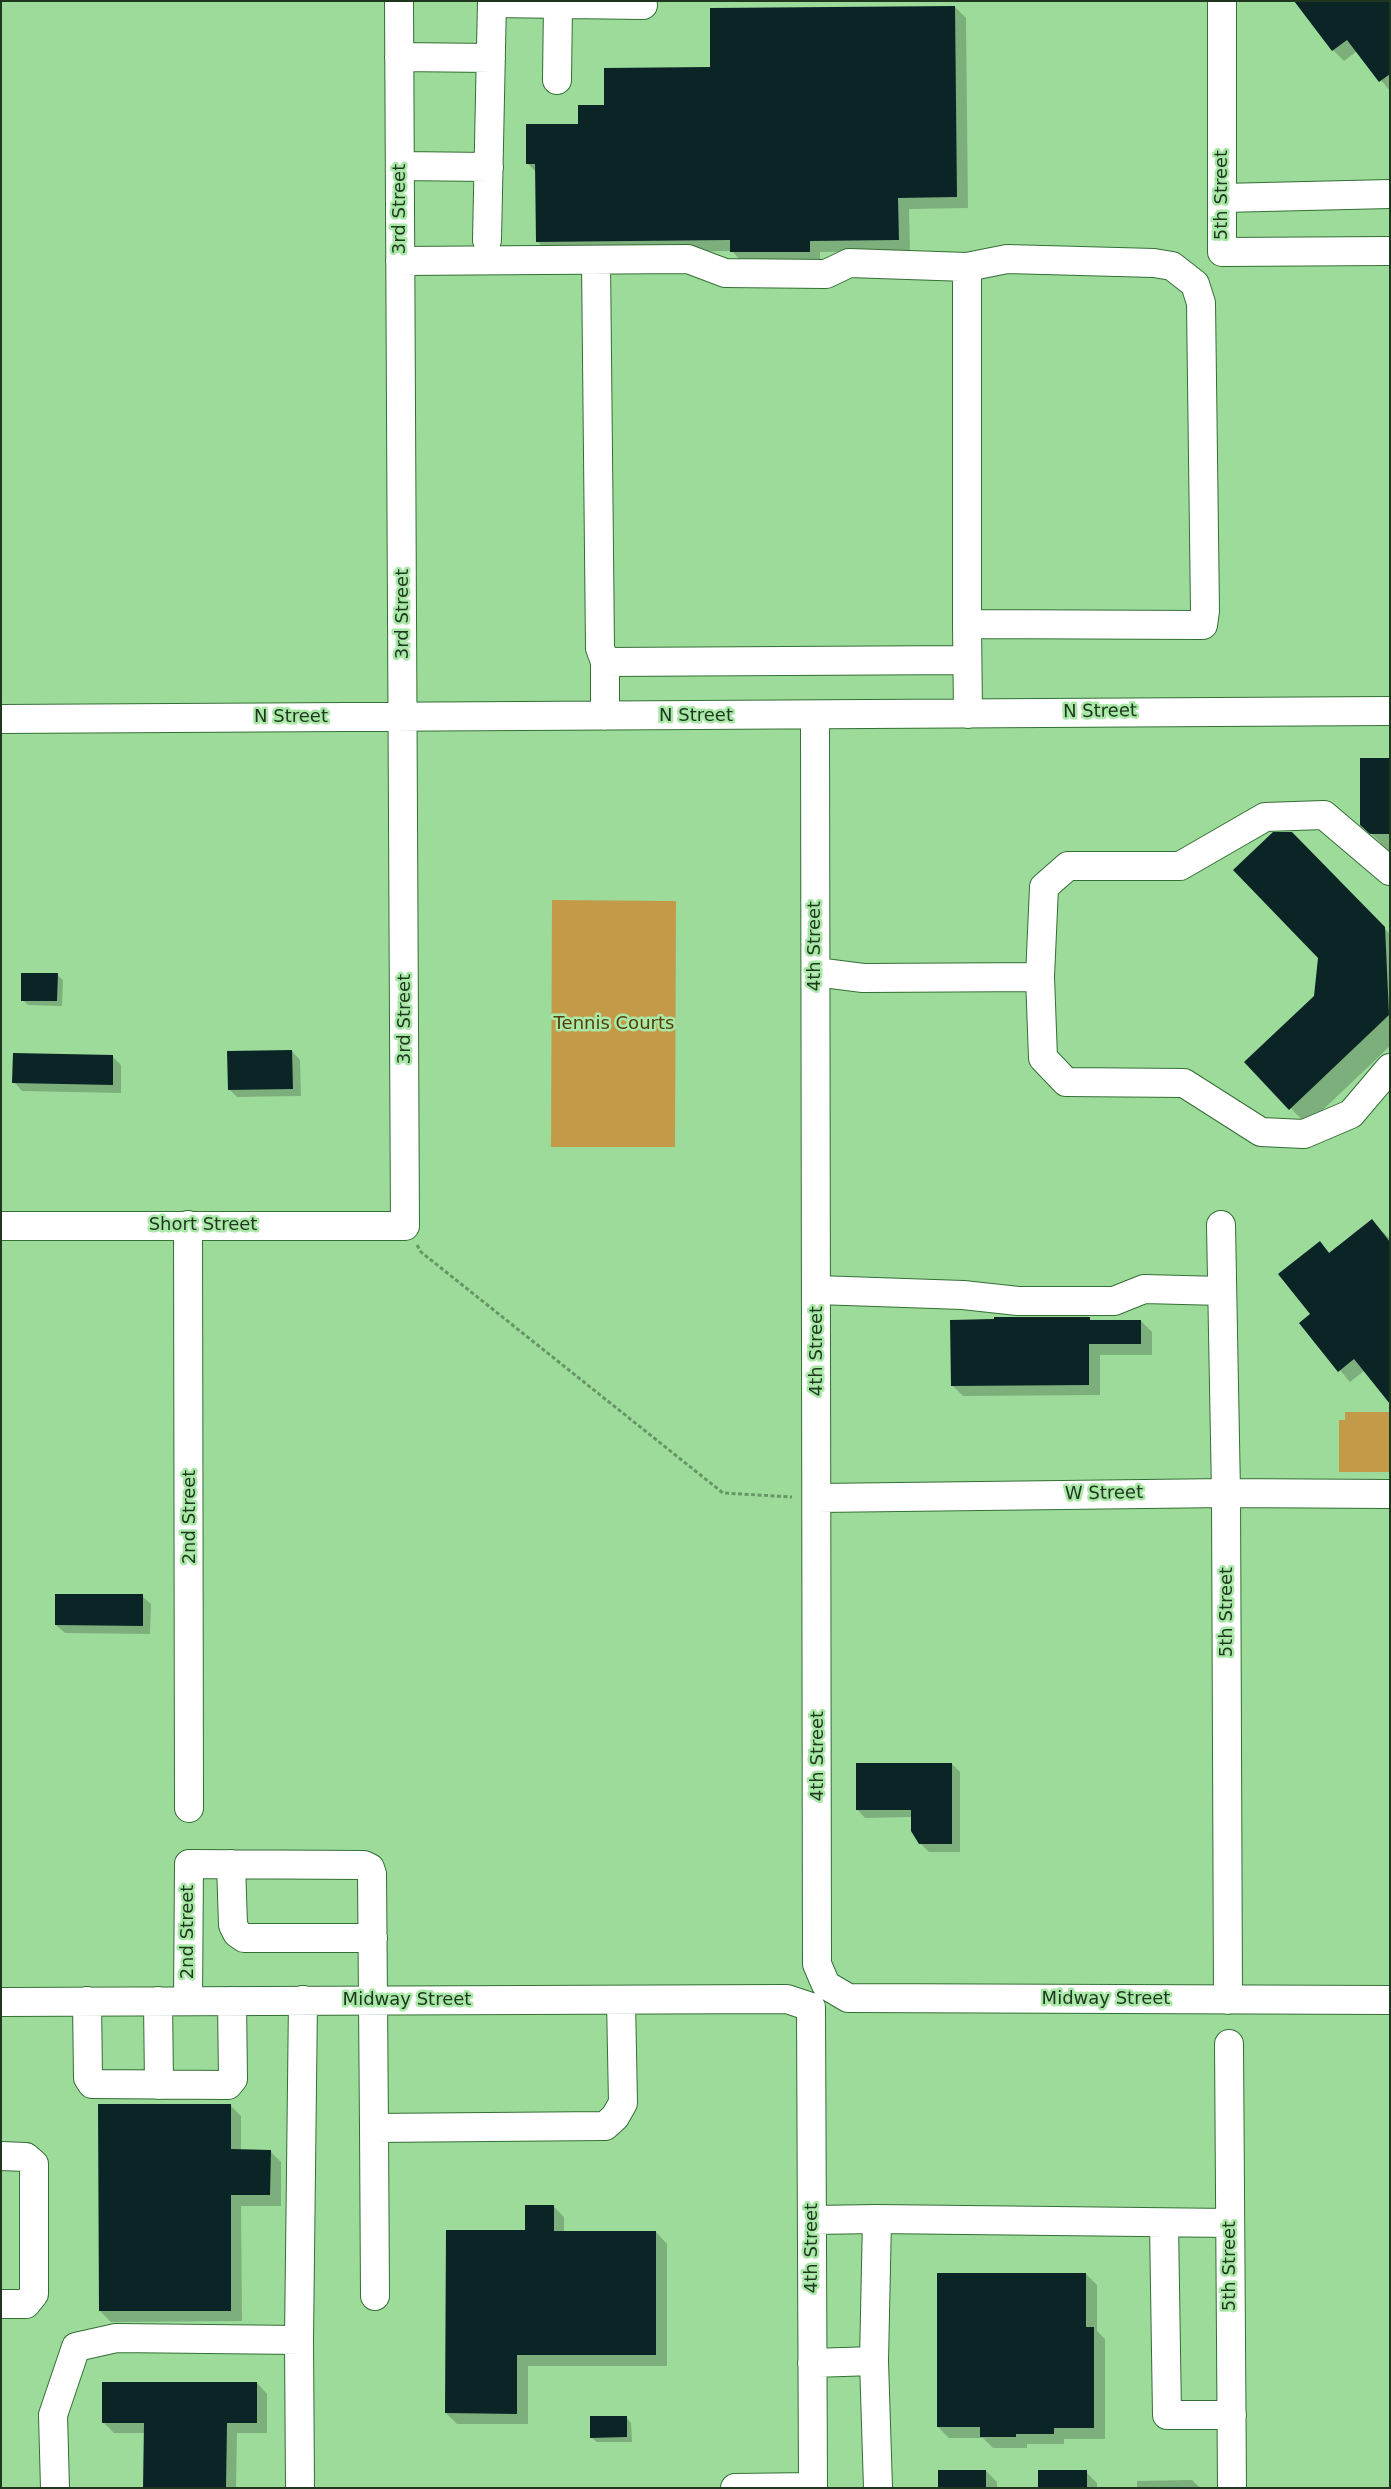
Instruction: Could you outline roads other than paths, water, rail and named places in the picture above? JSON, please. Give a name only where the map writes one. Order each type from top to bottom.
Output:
[{"type":"street","name":"3rd Street","points":[[399,1],[405,1226]]},
{"type":"street","name":"5th Street","points":[[1222,1],[1222,252],[1390,251]]},
{"type":"street","points":[[487,240],[492,2],[643,5]]},
{"type":"street","points":[[557,80],[558,4]]},
{"type":"street","points":[[399,57],[491,58]]},
{"type":"street","points":[[400,166],[489,167]]},
{"type":"street","points":[[1222,198],[1390,194]]},
{"type":"street","points":[[400,261],[688,259],[725,273],[826,274],[850,263],[967,267],[1007,259],[1154,263],[1172,266],[1194,284],[1201,303],[1205,611],[1203,625],[967,624]]},
{"type":"street","points":[[596,260],[600,648],[605,662],[605,716]]},
{"type":"street","points":[[967,267],[968,714]]},
{"type":"street","points":[[605,662],[967,660]]},
{"type":"street","name":"N Street","points":[[1,719],[1390,711]]},
{"type":"street","name":"4th Street","points":[[815,715],[818,1964],[826,1986]]},
{"type":"street","points":[[1390,870],[1324,814],[1265,817],[1180,866],[1068,866],[1044,887],[1040,977],[1042,1058],[1066,1082],[1184,1083],[1261,1132],[1304,1134],[1351,1114],[1390,1068]]},
{"type":"street","points":[[816,972],[863,978],[1040,977]]},
{"type":"street","name":"2nd Street","points":[[188,1225],[189,1808]]},
{"type":"street","name":"5th Street","points":[[1221,1225],[1226,1493],[1228,2000]]},
{"type":"street","name":"Short Street","points":[[1,1226],[405,1226]]},
{"type":"street","points":[[817,1290],[963,1295],[1018,1301],[1114,1301],[1144,1289],[1222,1291]]},
{"type":"street","name":"W Street","points":[[818,1498],[1226,1493],[1390,1494]]},
{"type":"street","name":"2nd Street","points":[[188,2001],[189,1864],[231,1864]]},
{"type":"street","points":[[373,1938],[244,1938],[237,1933],[233,1925],[231,1864],[364,1865],[370,1868],[372,1874],[373,1938],[375,2296]]},
{"type":"street","name":"Midway Street","points":[[826,1986],[848,1998],[1390,2000]]},
{"type":"street","name":"Midway Street","points":[[1,2002],[787,1999],[811,2008]]},
{"type":"street","points":[[300,2488],[299,2340],[303,2000]]},
{"type":"street","points":[[374,2128],[604,2126],[615,2117],[624,2103],[621,2000]]},
{"type":"street","points":[[158,2001],[159,2085]]},
{"type":"street","points":[[87,2002],[88,2078],[92,2084],[228,2085],[233,2079],[232,2001]]},
{"type":"street","name":"4th Street","points":[[811,2008],[813,2488]]},
{"type":"street","name":"5th Street","points":[[1229,2044],[1232,2488]]},
{"type":"street","points":[[1,2156],[26,2157],[34,2164],[34,2294],[26,2304],[1,2304]]},
{"type":"street","points":[[877,2219],[874,2361],[878,2488]]},
{"type":"street","points":[[812,2220],[1230,2223]]},
{"type":"street","points":[[1164,2223],[1168,2415],[1232,2415]]},
{"type":"street","points":[[55,2488],[53,2415],[76,2347],[116,2338],[299,2340]]},
{"type":"street","points":[[812,2363],[874,2361]]},
{"type":"street","points":[[735,2488],[813,2488]]},
{"type":"park label","name":"Tennis Courts","points":[[614,1024]]}]
